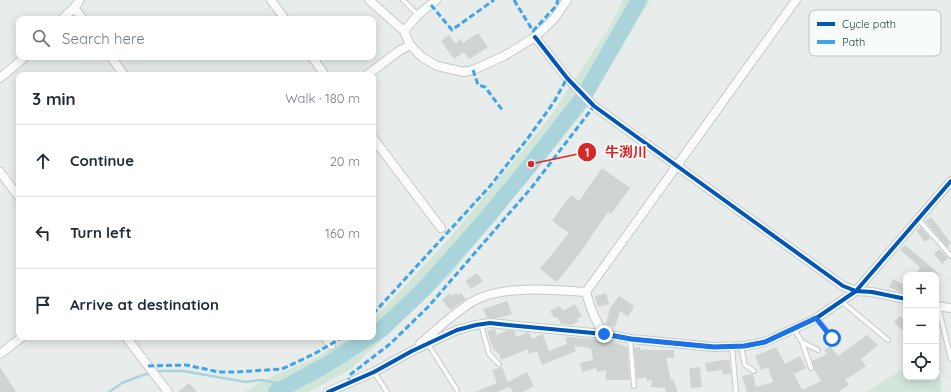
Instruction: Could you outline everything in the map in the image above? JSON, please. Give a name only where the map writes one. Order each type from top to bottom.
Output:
[{"type":"street","points":[[65,16],[80,0]]},
{"type":"street","points":[[271,0],[283,16]]},
{"type":"street","points":[[369,0],[404,31],[410,45],[422,57],[437,66],[464,72],[473,70],[504,56],[535,37],[554,19],[567,0]]},
{"type":"street","points":[[404,31],[418,15],[436,0]]},
{"type":"street","points":[[586,292],[796,0]]},
{"type":"street","points":[[74,8],[81,16]]},
{"type":"street","points":[[535,37],[570,81],[591,102],[843,286],[856,291],[872,292],[903,298]]},
{"type":"street","points":[[371,72],[399,51],[410,45]]},
{"type":"street","points":[[0,78],[21,60]]},
{"type":"street","points":[[113,60],[122,72]]},
{"type":"street","points":[[314,60],[323,72]]},
{"type":"street","points":[[376,142],[441,228]]},
{"type":"street","points":[[0,172],[16,193]]},
{"type":"street","points":[[328,392],[374,372],[412,351],[457,330],[481,324],[490,323],[604,334],[630,339],[714,347],[732,347],[765,342],[816,318],[856,291],[951,181]]},
{"type":"street","points":[[412,351],[470,303],[505,290],[586,292]]},
{"type":"street","points":[[586,292],[591,311],[604,334]]},
{"type":"street","points":[[939,306],[951,308]]},
{"type":"street","points":[[0,354],[18,340]]},
{"type":"street","points":[[128,340],[168,392]]},
{"type":"street","points":[[327,340],[331,346]]},
{"type":"lane","points":[[403,0],[418,15]]},
{"type":"lane","points":[[918,219],[951,256]]},
{"type":"lane","points":[[841,301],[888,340]]},
{"type":"lane","points":[[938,308],[951,359]]},
{"type":"lane","points":[[816,318],[832,338]]},
{"type":"lane","points":[[481,324],[489,354],[499,364]]},
{"type":"lane","points":[[794,328],[802,342],[811,368]]},
{"type":"lane","points":[[630,339],[634,386]]},
{"type":"lane","points":[[802,342],[818,350]]},
{"type":"lane","points":[[428,344],[457,390]]},
{"type":"lane","points":[[741,346],[745,365],[754,371]]},
{"type":"lane","points":[[732,347],[736,392]]},
{"type":"lane","points":[[374,372],[387,392]]},
{"type":"green space","points":[[623,0],[650,0],[584,112],[450,275],[351,369],[309,392],[244,392],[264,380],[311,360],[347,340],[376,340],[376,317],[448,240],[547,121],[610,26]]},
{"type":"green space","points":[[903,369],[903,380],[939,380],[940,375],[941,392],[866,392]]},
{"type":"building","points":[[478,33],[488,47],[469,59],[464,52],[454,59],[441,41],[449,35],[456,44],[460,39],[463,43]]},
{"type":"building","points":[[602,168],[630,188],[611,214],[608,212],[580,253],[557,282],[540,269],[569,233],[552,221],[571,195],[579,201]]},
{"type":"building","points":[[931,217],[951,243],[947,247],[925,221]]},
{"type":"building","points":[[921,227],[930,238],[925,242],[916,231]]},
{"type":"building","points":[[905,245],[937,272],[918,272],[920,267],[900,250]]},
{"type":"building","points":[[939,249],[948,258],[942,264],[934,254]]},
{"type":"building","points":[[477,273],[483,281],[471,289],[465,281]]},
{"type":"building","points":[[893,279],[903,284],[903,291],[902,293],[889,287]]},
{"type":"building","points":[[450,293],[452,296],[456,293],[458,295],[461,293],[466,299],[450,310],[442,300]]},
{"type":"building","points":[[606,293],[609,304],[598,307],[595,296]]},
{"type":"building","points":[[619,296],[634,306],[628,317],[620,311],[615,327],[606,324],[610,308]]},
{"type":"building","points":[[507,301],[512,314],[499,318],[487,318],[483,309]]},
{"type":"building","points":[[575,304],[582,316],[577,319],[579,321],[572,325],[561,324],[557,317],[554,318],[550,311],[560,306],[563,311]]},
{"type":"building","points":[[900,316],[903,319],[903,331],[894,322]]},
{"type":"building","points":[[495,329],[497,335],[508,330],[514,331],[517,337],[528,332],[532,339],[543,334],[549,351],[567,344],[565,338],[570,337],[612,341],[627,347],[630,380],[606,380],[606,370],[597,372],[596,368],[582,372],[580,363],[593,360],[591,348],[574,346],[576,351],[542,365],[537,351],[529,354],[528,349],[501,360],[499,353],[497,353],[496,350],[494,351],[487,331]]},
{"type":"building","points":[[867,335],[878,345],[861,359],[866,366],[845,380],[849,385],[838,392],[747,392],[742,376],[753,374],[756,387],[773,382],[768,367],[761,370],[755,356],[776,347],[785,364],[800,356],[806,368],[794,374],[802,390],[821,381],[814,369],[812,361],[827,354],[824,350],[830,346],[838,356]]},
{"type":"building","points":[[640,347],[640,350],[674,350],[674,358],[666,358],[671,380],[673,379],[678,392],[666,392],[665,388],[651,387],[652,380],[647,381],[646,377],[637,379],[634,348]]},
{"type":"building","points":[[729,359],[731,374],[723,375],[722,370],[707,372],[705,363]]},
{"type":"building","points":[[0,367],[16,392],[0,392]]},
{"type":"building","points":[[502,367],[508,382],[527,372],[534,386],[523,392],[513,392],[510,387],[497,392],[475,392],[497,383],[492,370]]},
{"type":"building","points":[[700,367],[702,387],[691,388],[689,368]]},
{"type":"building","points":[[189,383],[197,392],[178,392]]},
{"type":"waterway","points":[[376,333],[425,288],[485,220],[531,164],[582,99],[639,0]]},
{"type":"waterway","points":[[276,392],[324,366],[365,340]]},
{"type":"waterway","points":[[109,392],[122,383],[143,375],[160,371],[183,371],[246,382],[260,380],[278,383],[283,389]]},
{"type":"marked path","points":[[431,5],[452,30],[494,0]]},
{"type":"marked path","points":[[514,0],[533,31],[556,6],[558,0]]},
{"type":"marked path","points":[[473,70],[478,85],[485,87],[503,111]]},
{"type":"marked path","points":[[376,311],[491,185],[554,102],[567,78]]},
{"type":"marked path","points":[[348,384],[351,374],[390,344],[428,307],[532,187],[594,106]]},
{"type":"marked path","points":[[148,366],[186,365],[219,372],[282,369],[314,354],[338,340]]},
{"type":"cycle path","points":[[535,37],[567,78],[594,106],[843,286],[856,291],[872,292],[903,298]]},
{"type":"cycle path","points":[[328,392],[374,372],[412,351],[457,330],[490,323],[604,334],[631,339],[714,347],[745,346],[765,342],[815,319],[856,291],[951,181]]},
{"type":"place","name":"牛渕川","points":[[531,164]]},
{"type":"route","points":[[604,334],[631,339],[714,347],[744,346],[765,342],[816,318],[832,338]]}]
